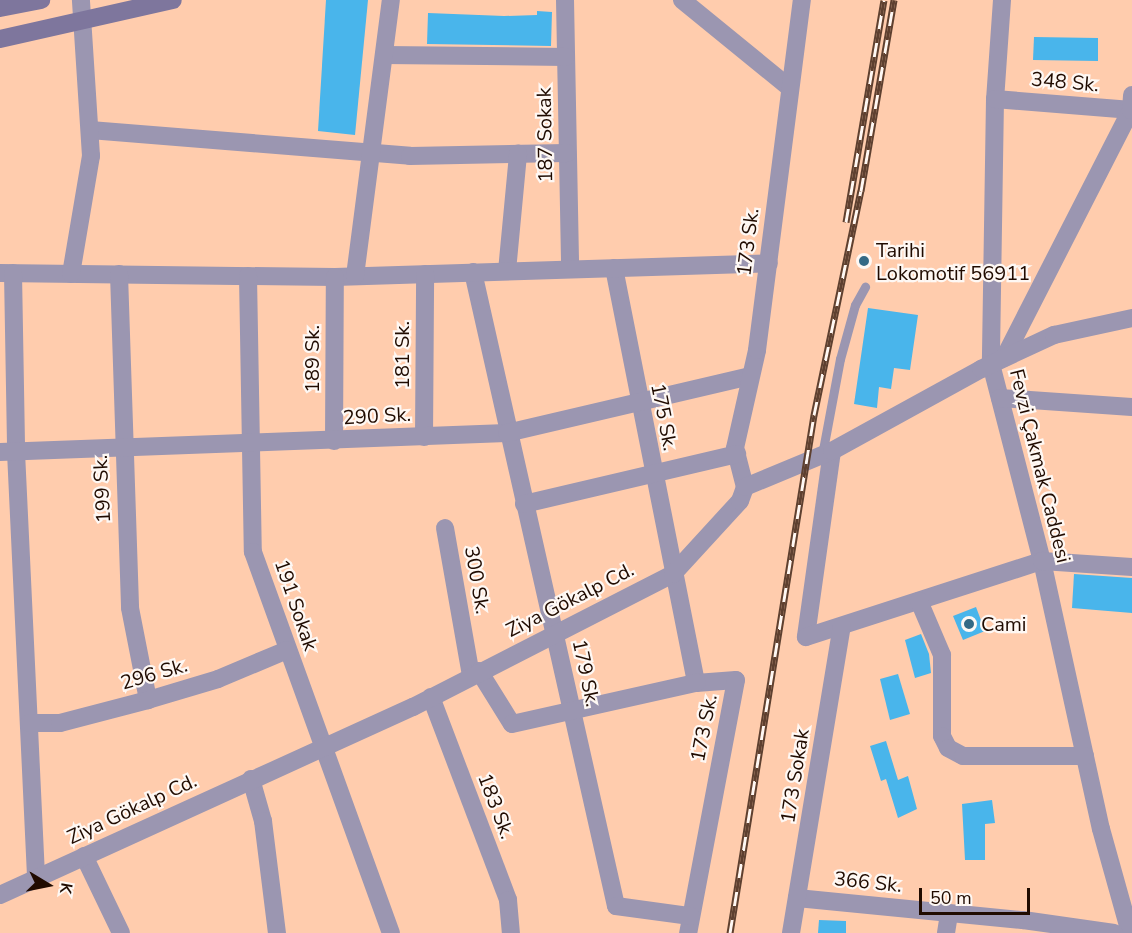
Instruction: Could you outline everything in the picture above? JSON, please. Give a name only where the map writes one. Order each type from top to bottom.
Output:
[{"type":"main road","points":[[0,8],[41,0]]},
{"type":"main road","points":[[0,39],[173,0]]},
{"type":"street","points":[[71,274],[91,156],[85,20],[81,0]]},
{"type":"street","points":[[355,276],[391,0]]},
{"type":"street","name":"187 Sokak","points":[[564,0],[570,269]]},
{"type":"street","points":[[682,0],[790,88]]},
{"type":"street","name":"173 Sk.","points":[[745,487],[737,454],[769,263],[802,0]]},
{"type":"street","name":"Fevzi Çakmak Caddesi","points":[[1002,0],[995,99],[1000,398],[1042,561],[1085,756],[1130,933]]},
{"type":"street","points":[[384,55],[566,57]]},
{"type":"street","name":"348 Sk.","points":[[995,99],[1132,105]]},
{"type":"street","points":[[998,361],[1132,105]]},
{"type":"street","points":[[90,130],[371,154],[567,153]]},
{"type":"street","points":[[507,271],[518,154]]},
{"type":"street","points":[[36,878],[29,723],[8,452],[6,273],[335,277],[769,263]]},
{"type":"street","name":"175 Sk.","points":[[614,268],[672,574]]},
{"type":"street","name":"179 Sk.","points":[[473,272],[507,433],[616,906],[689,924]]},
{"type":"street","name":"199 Sk.","points":[[119,274],[130,608],[148,700]]},
{"type":"street","name":"181 Sk.","points":[[424,274],[424,437]]},
{"type":"street","name":"191 Sokak","points":[[248,276],[249,444],[253,552],[287,650],[325,745],[391,933]]},
{"type":"street","name":"189 Sk.","points":[[333,441],[335,277]]},
{"type":"street","points":[[745,487],[827,453],[998,361],[1054,335],[1132,318]]},
{"type":"street","name":"290 Sk.","points":[[8,452],[507,433],[639,405],[750,376]]},
{"type":"street","points":[[1000,398],[1132,407]]},
{"type":"street","points":[[827,453],[806,637],[1042,561],[1132,567]]},
{"type":"street","points":[[524,504],[737,454]]},
{"type":"street","name":"Ziya Gökalp Cd.","points":[[0,895],[430,697],[672,574],[740,501],[745,487]]},
{"type":"street","name":"300 Sk.","points":[[444,528],[475,673],[512,724],[696,683]]},
{"type":"street","name":"173 Sk.","points":[[672,574],[696,683],[736,680],[689,924]]},
{"type":"street","points":[[919,601],[942,655],[942,736],[948,748],[963,756],[1085,756]]},
{"type":"street","name":"173 Sokak","points":[[791,933],[842,626]]},
{"type":"street","name":"296 Sk.","points":[[29,723],[60,723],[148,700],[218,679],[287,650]]},
{"type":"street","name":"183 Sk.","points":[[430,697],[508,900],[511,933]]},
{"type":"street","points":[[251,779],[263,821],[277,933]]},
{"type":"street","points":[[84,856],[121,933]]},
{"type":"street","name":"366 Sk.","points":[[797,898],[950,913],[1114,933]]},
{"type":"street","points":[[946,933],[950,913]]},
{"type":"street","points":[[1130,933],[1132,925]]},
{"type":"lane","points":[[827,453],[840,359],[855,305],[864,287]]},
{"type":"building","points":[[326,0],[368,0],[355,135],[318,131]]},
{"type":"building","points":[[537,11],[552,12],[551,46],[427,44],[428,13],[504,16],[537,15]]},
{"type":"building","points":[[1034,37],[1098,38],[1098,61],[1033,60]]},
{"type":"building","points":[[868,308],[918,315],[910,370],[894,368],[891,389],[879,387],[877,408],[854,404]]},
{"type":"building","points":[[1074,574],[1132,578],[1132,613],[1072,608]]},
{"type":"building","name":"Cami","points":[[976,607],[985,631],[963,640],[953,616]]},
{"type":"building","points":[[921,634],[929,654],[931,673],[915,678],[905,640]]},
{"type":"building","points":[[898,674],[910,714],[890,720],[880,679]]},
{"type":"building","points":[[886,741],[898,780],[908,776],[917,809],[898,818],[886,779],[881,781],[870,746]]},
{"type":"building","points":[[992,800],[995,823],[985,824],[985,860],[965,860],[962,804]]},
{"type":"building","points":[[819,920],[846,921],[846,933],[818,933]]},
{"type":"railway","points":[[846,222],[884,0]]},
{"type":"railway","points":[[730,933],[814,415],[861,191],[894,0]]},
{"type":"place","name":"Tarihi Lokomotif 56911","points":[[864,261]]},
{"type":"place","name":"Cami","points":[[969,624]]}]
